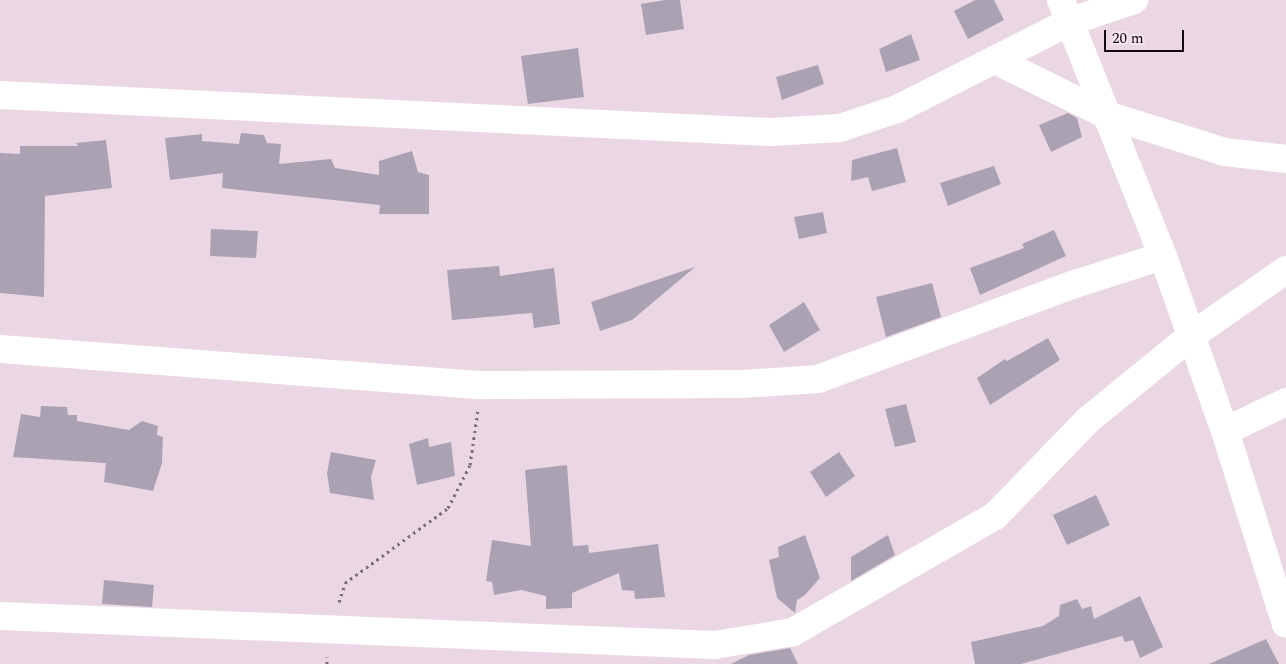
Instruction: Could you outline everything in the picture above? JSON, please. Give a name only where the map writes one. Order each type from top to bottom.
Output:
[{"type":"street","points":[[0,95],[771,132],[840,128],[898,109],[995,60],[1065,11],[1134,0]]},
{"type":"street","points":[[1065,11],[1163,256],[1226,432],[1286,624]]},
{"type":"street","points":[[995,60],[1106,115],[1225,152],[1286,158]]},
{"type":"street","points":[[0,349],[482,385],[742,384],[818,379],[1075,284],[1163,256]]},
{"type":"street","points":[[0,616],[714,645],[793,632],[995,516],[1088,420],[1191,336],[1286,270]]},
{"type":"street","points":[[1226,432],[1286,402]]},
{"type":"path","points":[[330,630],[345,583],[448,508],[470,465],[482,385]]},
{"type":"building","points":[[665,0],[680,0],[684,29],[646,35],[641,4]]},
{"type":"building","points":[[975,0],[994,0],[1004,20],[968,39],[954,11]]},
{"type":"building","points":[[911,34],[920,60],[886,72],[879,49]]},
{"type":"building","points":[[578,48],[584,97],[528,104],[521,56]]},
{"type":"building","points":[[818,65],[824,84],[782,100],[776,77]]},
{"type":"building","points":[[1068,113],[1077,118],[1082,137],[1051,152],[1039,125]]},
{"type":"building","points":[[241,133],[264,135],[267,143],[281,144],[279,164],[331,159],[335,168],[379,175],[379,161],[412,151],[418,172],[429,175],[429,214],[379,214],[380,205],[222,188],[223,173],[170,180],[165,138],[202,134],[202,141],[239,144]]},
{"type":"building","points":[[106,140],[112,188],[45,196],[44,297],[0,293],[0,153],[20,154],[20,146],[78,146],[76,143]]},
{"type":"building","points":[[897,148],[906,182],[872,191],[868,177],[851,181],[852,160]]},
{"type":"building","points":[[994,166],[1001,184],[948,206],[940,183]]},
{"type":"building","points":[[823,212],[827,233],[799,239],[794,217]]},
{"type":"building","points":[[211,229],[258,231],[256,258],[210,256]]},
{"type":"building","points":[[1054,230],[1066,256],[980,295],[970,268],[1024,248],[1022,244]]},
{"type":"building","points":[[499,266],[500,276],[554,268],[560,324],[534,328],[532,313],[452,320],[447,270]]},
{"type":"building","points":[[695,267],[632,320],[600,331],[591,302]]},
{"type":"building","points":[[932,283],[941,317],[886,337],[876,297]]},
{"type":"building","points":[[804,302],[820,330],[784,352],[769,325]]},
{"type":"building","points":[[1048,338],[1060,360],[990,405],[977,378],[1005,359],[1007,361]]},
{"type":"building","points":[[906,404],[916,442],[895,447],[885,409]]},
{"type":"building","points":[[41,406],[67,407],[68,415],[77,415],[77,421],[129,430],[142,421],[158,426],[157,435],[163,437],[162,463],[153,491],[104,482],[106,463],[13,457],[21,414],[40,417]]},
{"type":"building","points":[[428,438],[429,447],[451,442],[455,476],[417,485],[409,444]]},
{"type":"building","points":[[331,452],[376,460],[371,477],[374,500],[330,493],[327,473]]},
{"type":"building","points":[[839,452],[855,476],[826,497],[810,472]]},
{"type":"building","points":[[567,465],[573,546],[588,545],[589,553],[658,544],[665,597],[635,599],[634,591],[622,590],[619,573],[572,593],[572,608],[546,609],[546,596],[521,590],[494,595],[492,582],[486,581],[492,540],[531,546],[525,470]]},
{"type":"building","points":[[1096,495],[1110,525],[1067,545],[1053,515]]},
{"type":"building","points":[[805,535],[820,578],[805,595],[797,600],[795,613],[777,598],[769,560],[779,557],[778,547]]},
{"type":"building","points":[[888,535],[895,555],[851,581],[851,557]]},
{"type":"building","points":[[104,580],[154,585],[152,607],[102,604]]},
{"type":"building","points":[[1140,596],[1163,647],[1140,658],[1133,640],[1125,642],[1122,636],[1021,664],[975,664],[971,642],[1043,626],[1059,616],[1060,605],[1077,599],[1082,609],[1091,606],[1094,619]]},
{"type":"building","points":[[1266,639],[1279,664],[1209,664]]},
{"type":"building","points":[[790,648],[798,664],[731,664],[749,655]]}]
